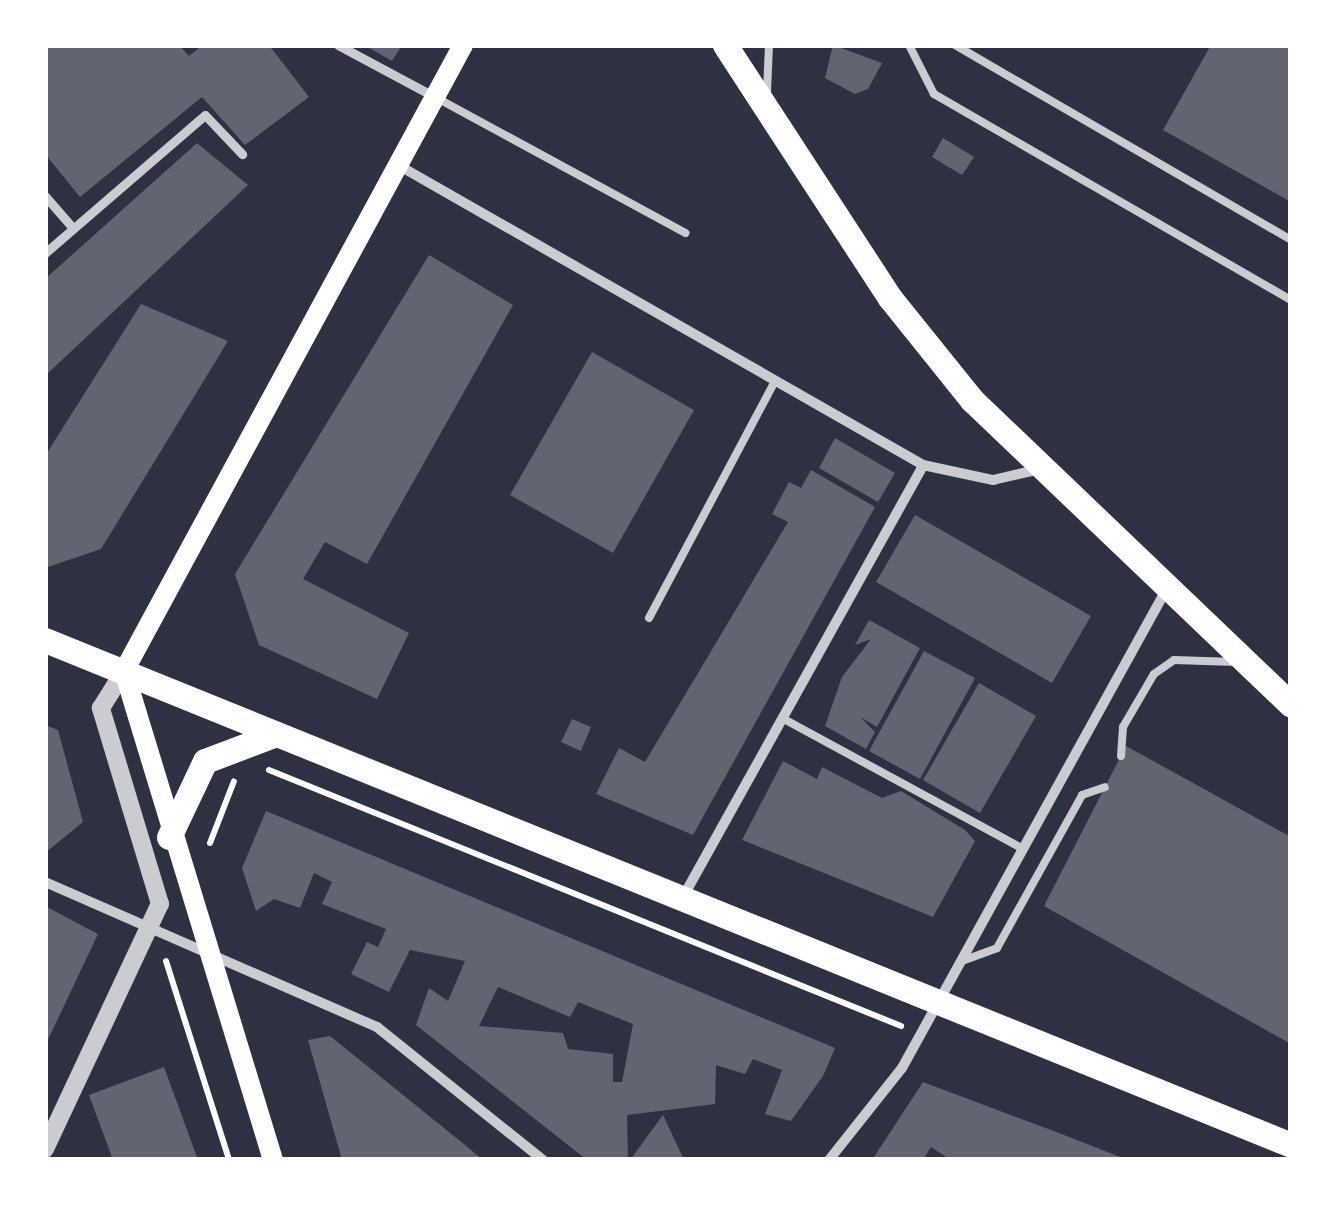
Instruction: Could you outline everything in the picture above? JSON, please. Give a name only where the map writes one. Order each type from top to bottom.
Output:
[{"type":"main road","points":[[272,1160],[169,837],[124,671],[464,45]]},
{"type":"main road","points":[[726,45],[890,298],[1036,470],[1291,705]]},
{"type":"main road","points":[[45,640],[680,902],[940,1002],[1291,1145]]},
{"type":"main road","points":[[169,837],[191,780],[221,750],[276,734]]},
{"type":"street","points":[[338,45],[435,97]]},
{"type":"street","points":[[45,253],[205,115],[242,154]]},
{"type":"street","points":[[398,165],[923,465],[993,480],[1036,470]]},
{"type":"street","points":[[45,196],[72,227]]},
{"type":"street","points":[[680,902],[923,465]]},
{"type":"street","points":[[829,1160],[940,1002],[1166,590]]},
{"type":"street","points":[[45,1150],[154,922],[160,893],[101,708],[124,671]]},
{"type":"street","points":[[45,882],[154,922],[389,1034],[543,1160]]},
{"type":"lane","points":[[768,45],[771,117]]},
{"type":"lane","points":[[909,45],[934,94],[1291,300]]},
{"type":"lane","points":[[955,45],[1291,240]]},
{"type":"lane","points":[[435,97],[686,233]]},
{"type":"lane","points":[[649,618],[776,381]]},
{"type":"lane","points":[[1121,756],[1124,727],[1154,674],[1196,657],[1244,663]]},
{"type":"lane","points":[[782,718],[1023,849]]},
{"type":"lane","points":[[962,961],[998,948],[1082,795],[1106,787]]},
{"type":"path","points":[[221,750],[921,1034]]},
{"type":"building","points":[[45,45],[179,45],[189,56],[203,45],[269,45],[309,97],[245,145],[202,97],[80,197],[45,154]]},
{"type":"building","points":[[364,45],[402,45],[392,61]]},
{"type":"building","points":[[833,45],[882,63],[868,89],[855,94],[825,78]]},
{"type":"building","points":[[1211,45],[1291,45],[1291,202],[1163,130]]},
{"type":"building","points":[[943,138],[974,157],[962,175],[932,157]]},
{"type":"building","points":[[197,143],[248,185],[45,376],[45,279]]},
{"type":"building","points":[[429,255],[513,305],[367,564],[325,542],[303,579],[409,633],[377,699],[259,645],[235,574]]},
{"type":"building","points":[[141,304],[228,341],[101,549],[45,568],[45,456]]},
{"type":"building","points":[[592,352],[694,410],[613,553],[510,495]]},
{"type":"building","points":[[835,438],[895,473],[878,502],[819,468]]},
{"type":"building","points":[[811,470],[875,507],[693,835],[596,794],[619,748],[645,762],[788,522],[772,514],[789,482],[801,488]]},
{"type":"building","points":[[915,515],[1091,616],[1052,683],[876,582]]},
{"type":"building","points":[[869,620],[920,648],[877,727],[860,717],[875,732],[866,749],[825,726],[842,677],[871,639],[855,645]]},
{"type":"building","points":[[924,651],[975,678],[920,779],[869,751]]},
{"type":"building","points":[[979,683],[1036,716],[980,813],[923,780]]},
{"type":"building","points":[[572,719],[591,727],[581,751],[561,742]]},
{"type":"building","points":[[45,725],[58,730],[83,822],[45,853]]},
{"type":"building","points":[[1126,746],[1291,837],[1291,1044],[1044,906]]},
{"type":"building","points":[[783,761],[817,779],[822,767],[882,798],[901,791],[965,830],[975,841],[933,917],[742,840]]},
{"type":"building","points":[[266,811],[835,1048],[823,1076],[791,1121],[765,1114],[782,1070],[753,1059],[745,1074],[716,1065],[715,1104],[627,1115],[628,1160],[587,1160],[416,1025],[429,988],[448,1001],[465,961],[410,950],[389,992],[351,974],[367,942],[378,947],[386,929],[322,904],[332,882],[314,873],[300,908],[274,899],[256,911],[242,868]],"holes":[[[498,987],[570,1017],[578,1002],[633,1024],[622,1082],[613,1082],[613,1054],[568,1049],[563,1033],[479,1026]]]},
{"type":"building","points":[[45,906],[98,934],[45,1046]]},
{"type":"building","points":[[330,1036],[483,1160],[342,1160],[308,1040]]},
{"type":"building","points":[[164,1067],[198,1160],[113,1160],[89,1095]]},
{"type":"building","points":[[923,1082],[1128,1160],[951,1160],[931,1147],[923,1160],[872,1160]]},
{"type":"building","points":[[663,1115],[684,1160],[630,1160]]}]
